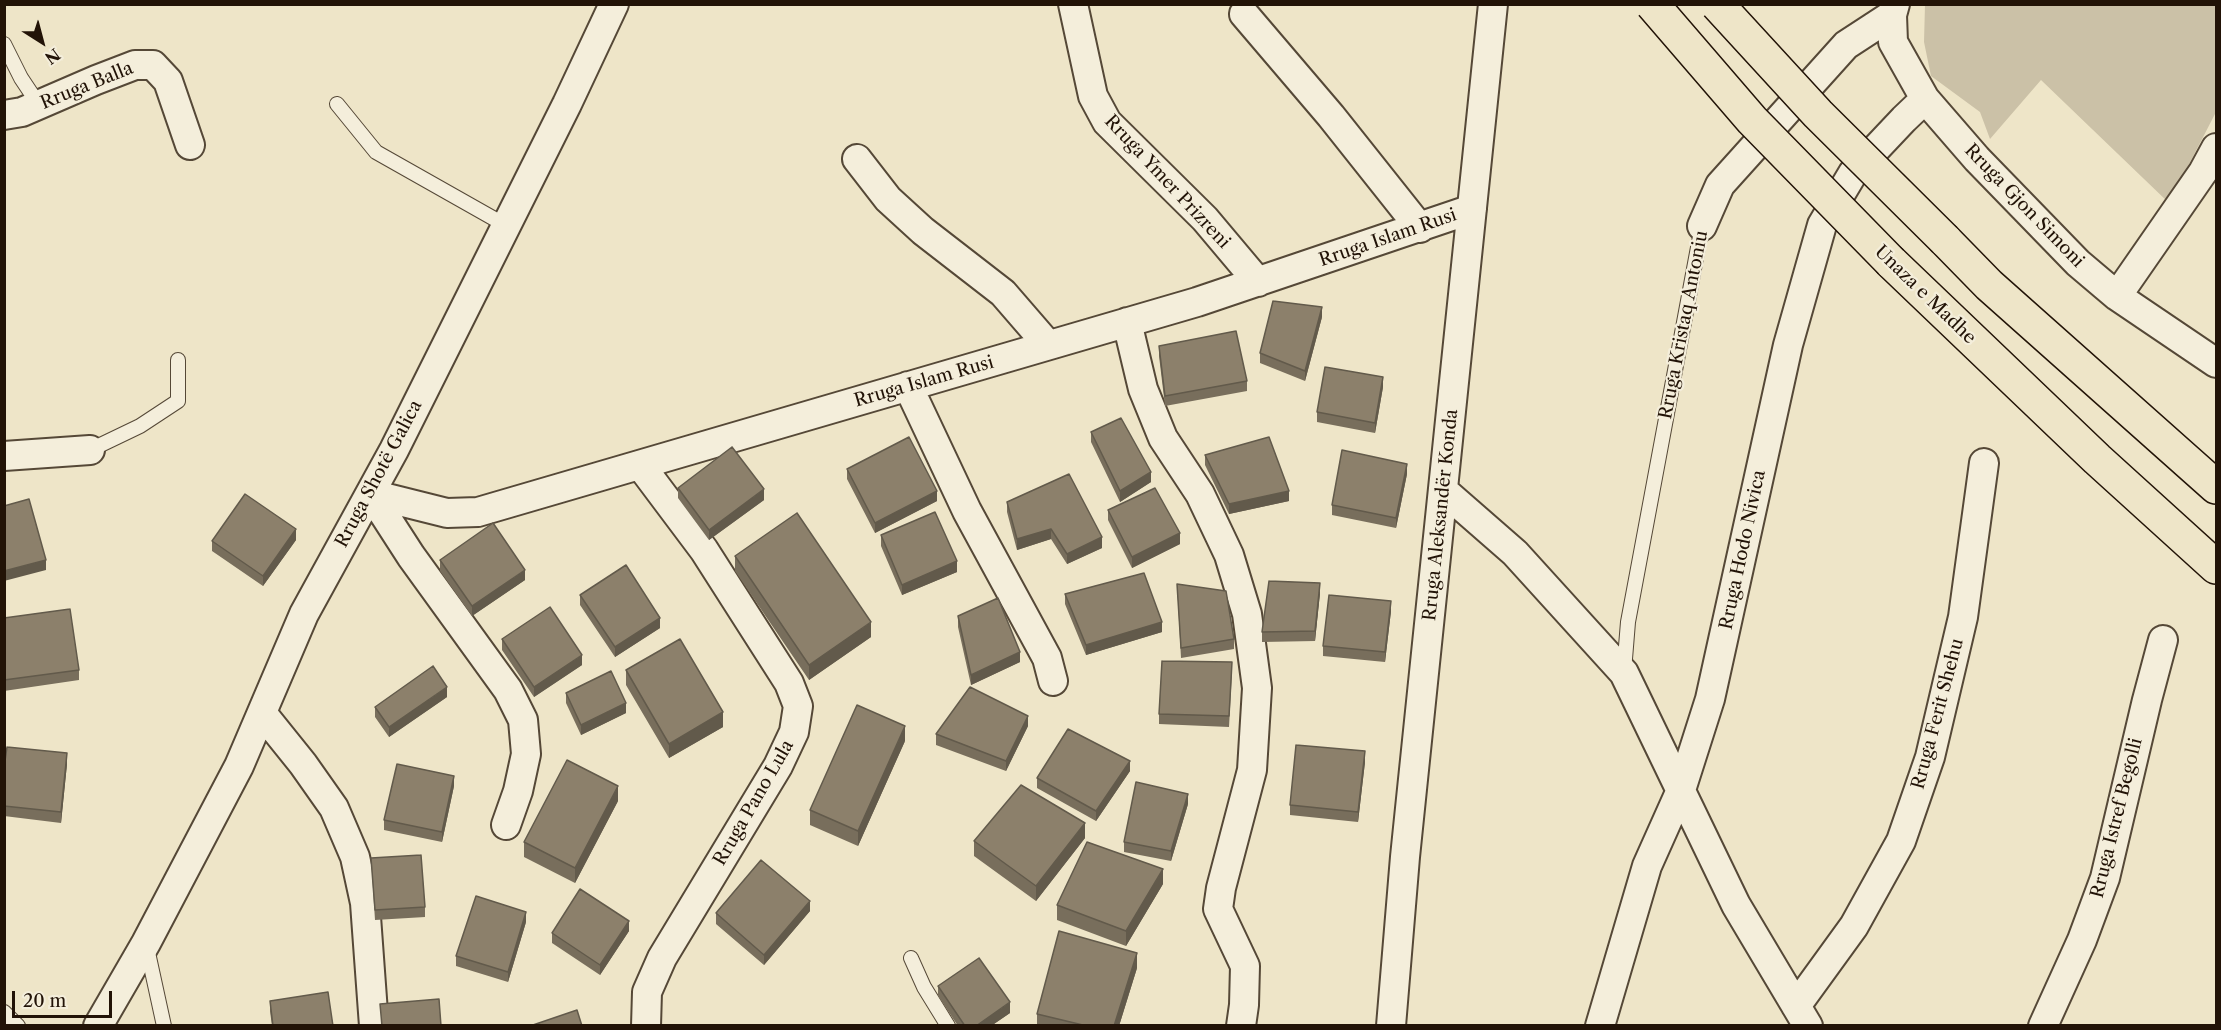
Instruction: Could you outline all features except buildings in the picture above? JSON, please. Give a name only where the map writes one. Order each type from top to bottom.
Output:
[{"type":"highway","name":"Unaza e Madhe","points":[[1652,4],[1752,120],[1891,262],[2088,451],[2217,567]]},
{"type":"highway","points":[[1717,4],[1818,114],[1989,285],[2217,487]]},
{"type":"street","name":"Rruga Shotë Galica","points":[[98,1026],[146,943],[239,766],[303,614],[371,494],[507,226],[614,4]]},
{"type":"street","name":"Rruga Ymer Prizreni","points":[[1072,4],[1093,96],[1107,122],[1205,219],[1258,282]]},
{"type":"street","name":"Rruga Aleksandër Konda","points":[[1391,1026],[1405,857],[1493,4]]},
{"type":"street","name":"Rruga Gjon Simoni","points":[[1893,10],[1893,42],[1925,99],[1977,159],[2078,263],[2117,296],[2217,363]]},
{"type":"street","name":"Rruga Kristaq Antoniu","points":[[1702,226],[1720,186],[1846,45],[1893,10]]},
{"type":"street","points":[[1244,14],[1331,116],[1420,228]]},
{"type":"street","name":"Rruga Balla","points":[[4,115],[22,112],[135,65],[153,65],[168,81],[190,145]]},
{"type":"street","name":"Rruga Hodo Nivica","points":[[1600,1026],[1647,866],[1681,790],[1710,699],[1788,345],[1822,225],[1853,173],[1925,99]]},
{"type":"street","points":[[2117,296],[2203,172],[2217,148]]},
{"type":"street","points":[[857,159],[888,199],[923,231],[1003,293],[1048,345]]},
{"type":"street","name":"Rruga Islam Rusi","points":[[371,494],[447,513],[478,512],[1127,322],[1258,282],[1472,209]]},
{"type":"street","points":[[1127,322],[1143,388],[1163,438],[1200,494],[1229,555],[1247,614],[1257,688],[1252,770],[1221,888],[1218,909],[1245,966],[1241,1026]]},
{"type":"street","points":[[908,386],[967,511],[1047,658],[1053,681]]},
{"type":"street","points":[[4,456],[90,450]]},
{"type":"street","name":"Rruga Ferit Shehu","points":[[1802,1016],[1901,841],[1930,757],[1963,617],[1984,463]]},
{"type":"street","name":"Rruga Pano Lula","points":[[641,466],[704,550],[789,683],[798,706],[794,732],[778,766],[662,958],[647,992],[646,1026]]},
{"type":"street","points":[[1444,491],[1515,553],[1624,673],[1736,905],[1802,1016]]},
{"type":"street","points":[[371,494],[411,556],[508,690],[523,720],[526,754],[518,791],[506,825]]},
{"type":"street","name":"Rruga Istref Begolli","points":[[2043,1026],[2082,940],[2105,878],[2163,640]]},
{"type":"street","points":[[262,714],[303,764],[334,808],[355,857],[365,903],[374,1026]]},
{"type":"lane","points":[[4,44],[21,78],[39,105]]},
{"type":"lane","points":[[337,104],[376,152],[507,226]]},
{"type":"lane","name":"Rruga Kristaq Antoniu","points":[[1624,673],[1628,622],[1702,226]]},
{"type":"lane","points":[[90,450],[140,426],[178,401],[178,360]]},
{"type":"lane","points":[[146,943],[164,1026]]},
{"type":"lane","points":[[911,958],[924,987],[948,1026]]},
{"type":"lane","points":[[4,1012],[18,1026]]},
{"type":"shaded area","points":[[1925,5],[2216,5],[2216,112],[2169,203],[2041,80],[1990,139],[1980,112],[1931,76],[1924,42]]}]
